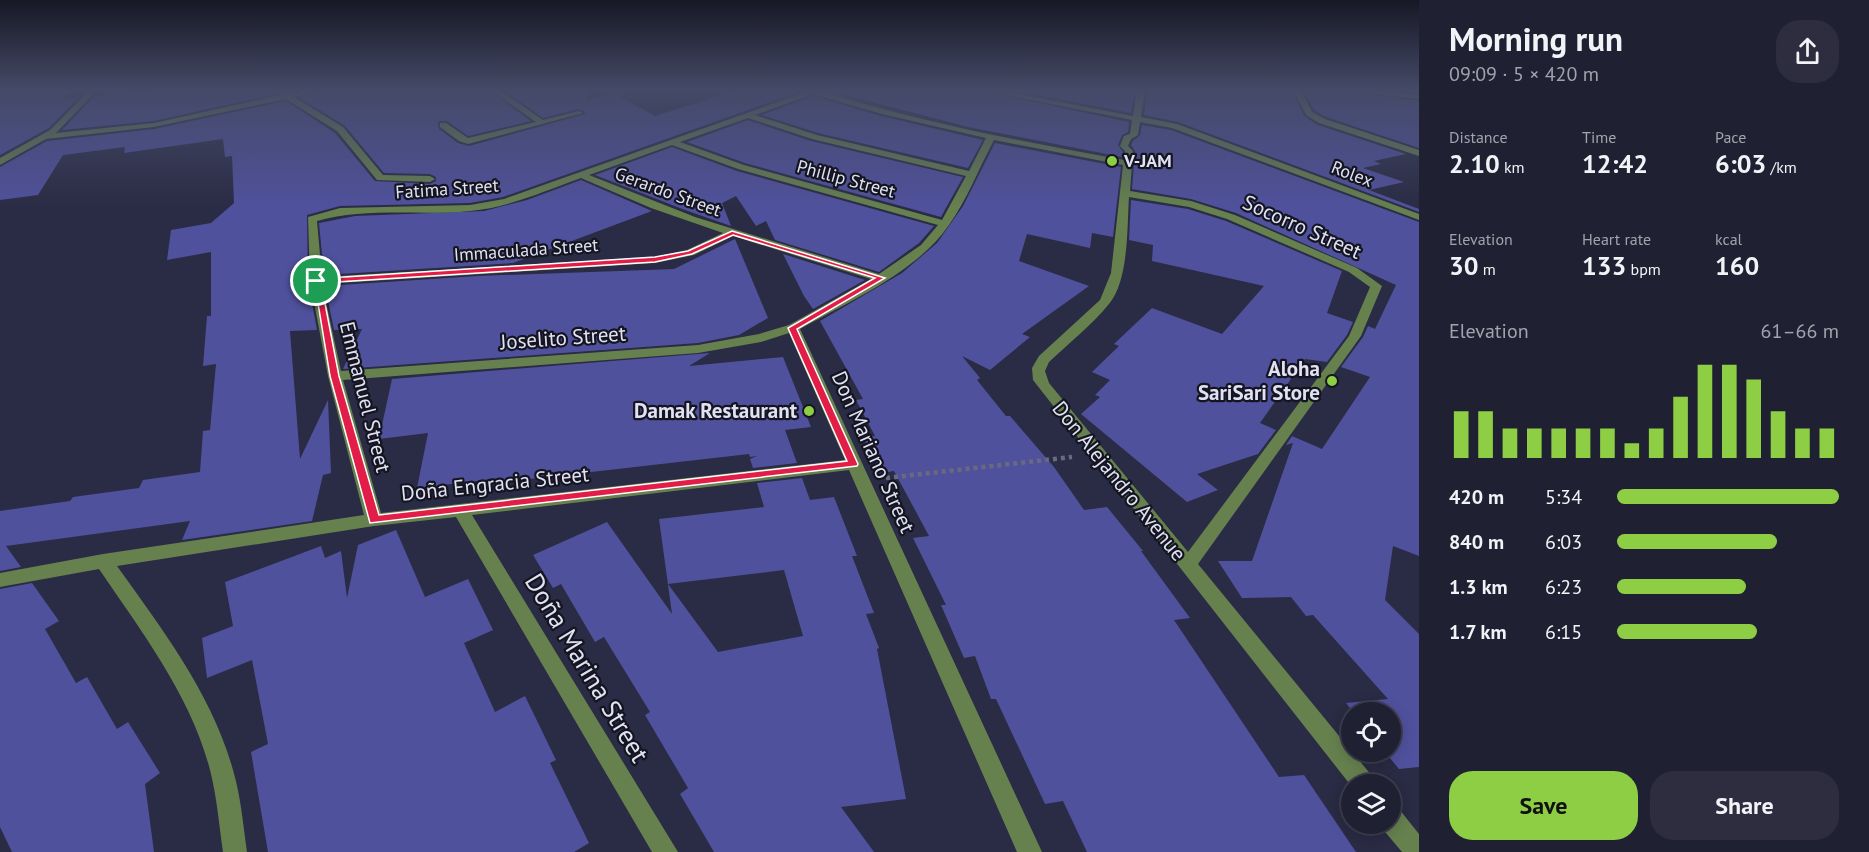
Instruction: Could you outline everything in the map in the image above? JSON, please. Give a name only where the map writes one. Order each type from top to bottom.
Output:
[{"type":"street","points":[[0,162],[46,137],[54,129]]},
{"type":"street","points":[[46,137],[120,129]]},
{"type":"street","points":[[339,129],[380,178],[430,179]]},
{"type":"street","points":[[448,129],[468,141],[519,129]]},
{"type":"street","name":"Fatima Street","points":[[318,215],[340,211],[487,206],[506,202],[708,129]]},
{"type":"street","points":[[790,129],[815,137],[971,174]]},
{"type":"street","points":[[955,129],[991,137],[1128,157]]},
{"type":"street","name":"Don Alejandro Avenue","points":[[1135,129],[1134,135],[1139,140],[1137,148],[1128,157],[1117,273],[1112,290],[1105,302],[1044,359],[1037,374],[1042,384],[1097,454],[1356,774]]},
{"type":"street","name":"Rolex","points":[[1177,129],[1208,137],[1419,217]]},
{"type":"street","points":[[1346,129],[1419,153]]},
{"type":"street","points":[[793,328],[881,278],[925,247],[945,224],[991,137]]},
{"type":"street","name":"Phillip Street","points":[[671,142],[741,167],[945,224]]},
{"type":"street","name":"Gerardo Street","points":[[582,175],[642,202],[732,233],[881,278]]},
{"type":"street","name":"Socorro Street","points":[[1125,193],[1191,204],[1231,217],[1353,270],[1376,286],[1355,336],[1187,566]]},
{"type":"street","name":"Emmanuel Street","points":[[318,215],[310,222],[316,281],[335,376],[374,520]]},
{"type":"street","name":"Immaculada Street","points":[[316,281],[655,260],[690,253],[732,233]]},
{"type":"street","name":"Joselito Street","points":[[335,376],[698,349],[760,338],[793,328]]},
{"type":"street","name":"Don Mariano Street","points":[[793,328],[1030,852]]},
{"type":"street","name":"Doña Engracia Street","points":[[0,580],[104,561],[374,520],[857,472]]},
{"type":"street","name":"Doña Marina Street","points":[[461,511],[666,852]]},
{"type":"street","points":[[104,561],[177,668],[200,711],[218,760],[235,852]]},
{"type":"street","points":[[1401,831],[1418,852]]},
{"type":"path","points":[[857,472],[1097,454]]},
{"type":"building","points":[[0,129],[48,129],[0,155]]},
{"type":"building","points":[[155,129],[329,129],[335,133],[375,181],[430,184],[436,181],[436,177],[430,174],[384,173],[347,129],[439,129],[458,143],[469,146],[531,129],[695,129],[503,197],[470,203],[340,206],[307,215],[308,281],[317,330],[290,331],[300,459],[328,400],[331,473],[323,475],[312,521],[182,540],[190,521],[6,546],[21,567],[0,571],[0,511],[70,501],[73,497],[139,488],[143,480],[200,472],[203,431],[210,430],[216,364],[203,366],[207,316],[211,316],[211,252],[167,260],[171,230],[211,223],[234,203],[232,156],[225,157],[223,139],[124,153],[125,147],[63,155],[38,195],[0,200],[0,167],[47,141]]},
{"type":"building","points":[[458,129],[498,129],[468,136]]},
{"type":"building","points":[[724,129],[774,129],[811,141],[963,177],[941,217],[745,163],[687,142]]},
{"type":"building","points":[[805,129],[935,129],[983,140],[968,168]]},
{"type":"building","points":[[977,129],[1128,129],[1128,132],[1122,135],[1118,145],[1123,152],[1122,157]]},
{"type":"building","points":[[1141,129],[1171,130],[1419,222],[1419,556],[1393,546],[1385,600],[1419,634],[1419,767],[1399,769],[1393,762],[1401,762],[1401,702],[1356,702],[1388,699],[1313,615],[1306,616],[1291,597],[1242,598],[1218,561],[1252,561],[1293,443],[1286,445],[1292,436],[1322,449],[1370,377],[1341,367],[1363,337],[1368,326],[1375,329],[1396,285],[1236,213],[1191,199],[1132,189],[1135,151],[1131,145],[1140,135]]},
{"type":"building","points":[[1196,129],[1329,129],[1406,154],[1374,161],[1381,164],[1363,168],[1404,182],[1369,190],[1419,209],[1419,212]]},
{"type":"building","points":[[1361,129],[1419,129],[1419,148]]},
{"type":"building","points":[[995,143],[1121,167],[1113,237],[1092,233],[1090,248],[1027,234],[1019,261],[1089,286],[1022,334],[1030,337],[990,370],[962,356],[980,378],[977,380],[1006,416],[1010,416],[1054,467],[1084,510],[1107,507],[1143,551],[1141,551],[1190,618],[1174,620],[1279,777],[1304,775],[1341,830],[1341,834],[1344,834],[1356,852],[1087,852],[1063,801],[1045,804],[996,699],[991,699],[975,656],[964,658],[941,605],[946,605],[913,538],[929,536],[894,471],[882,473],[863,438],[875,436],[856,400],[863,399],[820,321],[902,273],[937,243],[963,206]]},
{"type":"building","points":[[672,147],[737,171],[934,226],[919,243],[879,272],[775,240],[766,221],[756,226],[736,196],[722,203],[731,226],[595,175]]},
{"type":"building","points":[[581,180],[652,211],[513,263],[324,275],[319,223],[355,216],[484,211],[527,200]]},
{"type":"building","points":[[1131,200],[1188,209],[1226,221],[1342,271],[1327,313],[1353,322],[1347,335],[1327,362],[1305,359],[1260,423],[1276,430],[1258,454],[1197,474],[1218,490],[1187,502],[1081,414],[1100,397],[1095,395],[1110,380],[1092,372],[1119,346],[1114,344],[1152,308],[1222,334],[1264,286],[1152,261],[1153,245],[1129,240]]},
{"type":"building","points":[[735,239],[768,318],[739,335],[698,343],[343,369],[362,329],[334,330],[325,286],[478,276],[674,269]]},
{"type":"building","points":[[783,254],[865,280],[813,309]]},
{"type":"building","points":[[710,353],[689,366],[783,357],[811,427],[785,430],[797,463],[753,468],[750,459],[757,456],[750,457],[749,454],[485,484],[485,480],[417,488],[428,433],[379,439],[392,379]]},
{"type":"building","points":[[802,478],[810,500],[834,497],[857,556],[852,556],[874,613],[866,614],[879,648],[877,649],[906,799],[841,807],[874,852],[714,852],[680,794],[688,788],[645,715],[650,712],[604,637],[595,642],[561,584],[553,588],[533,555],[607,522],[672,614],[659,519],[764,507],[757,483]],"holes":[[[784,570],[803,636],[718,652],[668,584]]]},
{"type":"building","points":[[396,530],[425,597],[468,579],[493,630],[464,643],[495,712],[525,696],[556,760],[550,763],[589,843],[574,852],[268,852],[251,752],[268,744],[252,660],[207,678],[202,638],[233,626],[225,582],[321,546],[325,558],[341,551],[347,598],[358,545]]},
{"type":"building","points":[[32,583],[59,621],[45,629],[76,683],[87,677],[117,729],[128,722],[160,773],[145,784],[154,852],[12,852],[0,827],[0,589]]},
{"type":"place","name":"V-JAM","points":[[1112,161]]},
{"type":"place","name":"Aloha SariSari Store","points":[[1332,381]]},
{"type":"place","name":"Damak Restaurant","points":[[809,411]]},
{"type":"route","points":[[732,233],[881,278],[793,328],[853,464],[374,520],[335,376],[316,281],[655,260],[690,253],[732,233]]}]
